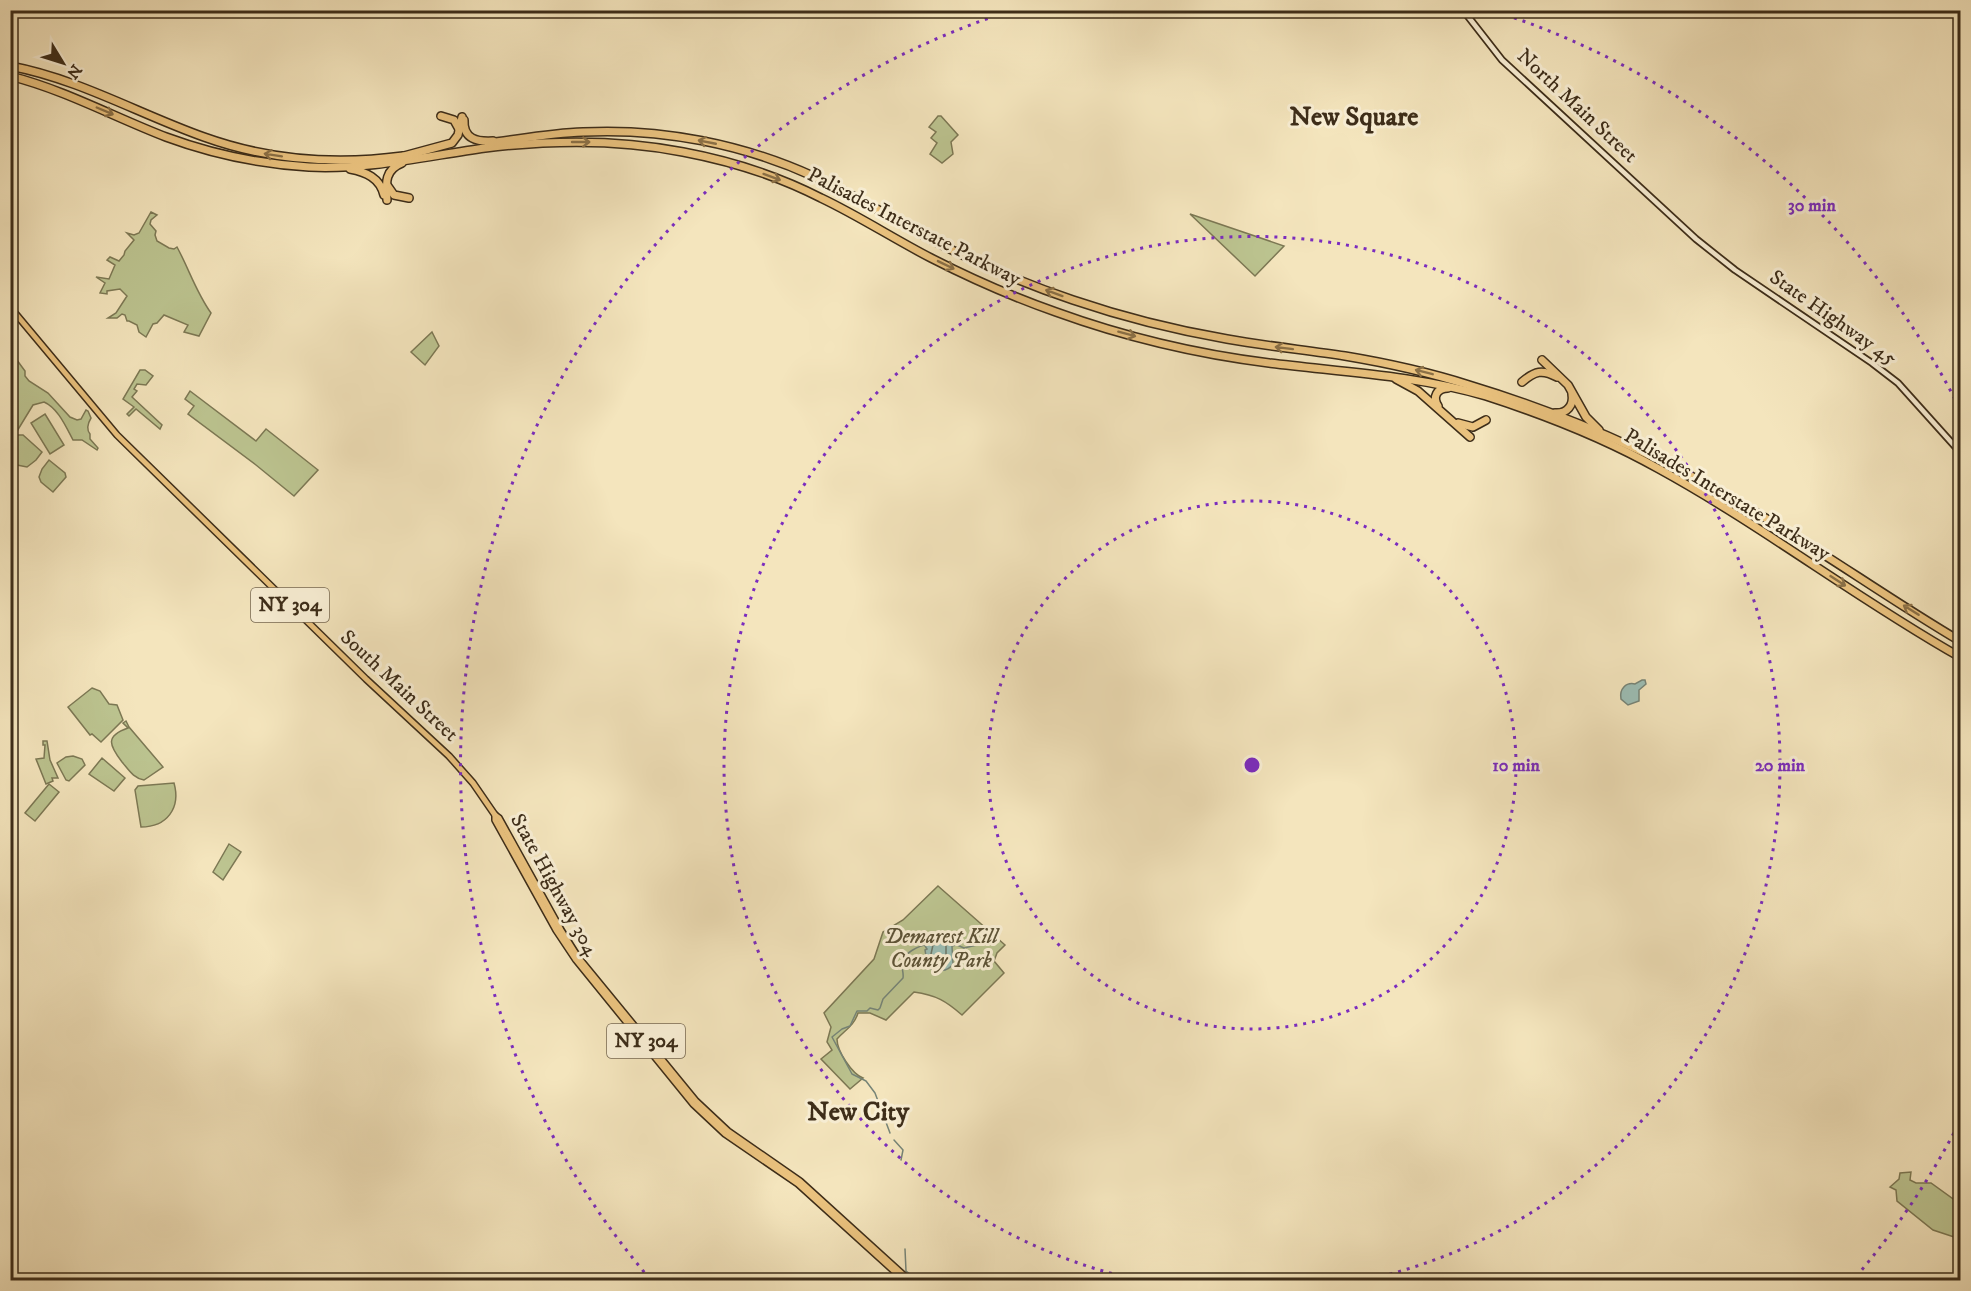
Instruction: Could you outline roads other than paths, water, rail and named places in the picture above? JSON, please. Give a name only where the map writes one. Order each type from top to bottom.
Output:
[{"type":"highway","name":"Palisades Interstate Parkway","points":[[10,66],[75,84],[206,138],[252,151],[291,158],[364,160],[575,132],[632,132],[680,137],[774,160],[855,196],[963,255],[1031,285],[1085,304],[1204,335],[1342,356],[1399,366],[1438,376],[1515,402],[1628,445],[1744,505],[1960,641]]},
{"type":"highway","name":"Palisades Interstate Parkway","points":[[10,76],[55,90],[162,135],[208,150],[271,163],[335,167],[367,165],[503,146],[567,141],[631,144],[702,156],[748,168],[800,188],[967,276],[1082,321],[1145,339],[1217,355],[1421,380],[1476,394],[1498,397]]},
{"type":"highway","points":[[441,116],[454,120],[459,133]]},
{"type":"highway","points":[[404,156],[448,145],[455,141],[463,117],[465,132],[474,140],[486,142],[519,139]]},
{"type":"highway","points":[[335,167],[358,171],[375,179],[381,186],[386,201],[388,172],[395,166],[427,157]]},
{"type":"highway","points":[[386,184],[394,195],[408,198]]},
{"type":"highway","points":[[1515,402],[1556,413],[1567,410],[1572,403],[1572,396],[1567,386],[1542,361],[1570,387],[1592,424],[1628,445]]},
{"type":"highway","points":[[1522,382],[1534,372],[1539,371],[1557,377]]},
{"type":"highway","points":[[1364,372],[1395,378],[1409,385],[1471,437],[1437,405],[1435,399],[1437,392],[1446,388],[1476,394]]},
{"type":"highway","name":"Palisades Interstate Parkway","points":[[1515,402],[1593,436],[1658,468],[1960,657]]},
{"type":"highway","points":[[1457,423],[1475,426],[1486,420]]},
{"type":"main road","name":"North Main Street","points":[[1463,10],[1502,60],[1676,220]]},
{"type":"main road","name":"State Highway 45","points":[[1676,220],[1722,260],[1898,383],[1960,452]]},
{"type":"main road","name":"South Main Street","points":[[10,307],[98,414],[366,679],[447,753],[473,783],[495,815]]},
{"type":"main road","name":"State Highway 304","points":[[495,815],[495,820],[573,957],[693,1104],[722,1132],[779,1169],[801,1187],[904,1281]]},
{"type":"main road","name":"State Highway 304","points":[[495,815],[500,818],[578,957],[698,1104],[731,1133],[800,1181],[909,1281]]},
{"type":"water","points":[[1645,680],[1646,684],[1639,690],[1639,701],[1628,705],[1621,699],[1622,689],[1626,685]]},
{"type":"water","points":[[955,935],[960,944],[952,946],[953,964],[945,970],[928,968],[925,950],[927,940]]},
{"type":"waterway","points":[[957,945],[964,948],[991,938]]},
{"type":"waterway","points":[[890,1133],[875,1093],[866,1081],[852,1074],[832,1037],[850,1026],[857,1011],[867,1011],[870,1008],[878,1010],[883,999],[903,978],[902,962],[905,956],[916,948],[927,945]]},
{"type":"waterway","points":[[894,1140],[903,1150],[901,1160]]},
{"type":"waterway","points":[[905,1249],[906,1271],[918,1280]]},
{"type":"waterway","points":[[1555,1276],[1560,1280]]},
{"type":"district","name":"New Square","points":[[1354,117]]},
{"type":"district","name":"New City","points":[[858,1112]]},
{"type":"park label","name":"Demarest Kill County Park","points":[[941,949]]}]
